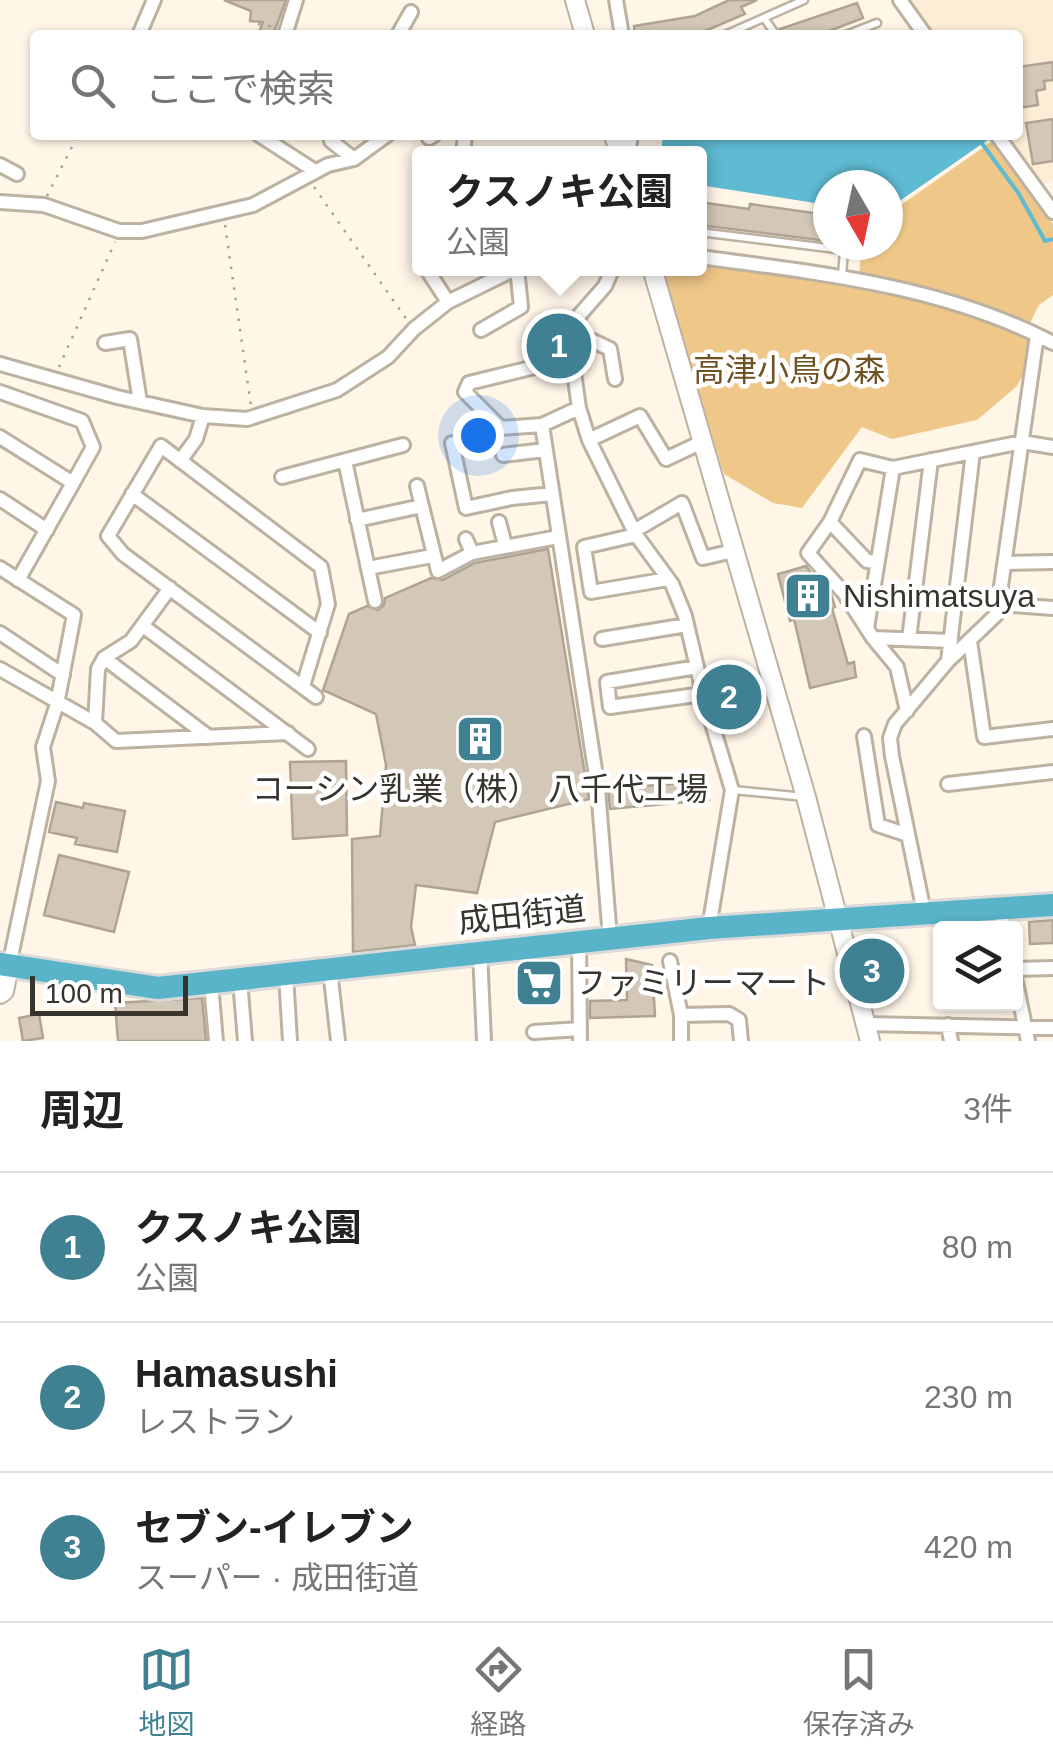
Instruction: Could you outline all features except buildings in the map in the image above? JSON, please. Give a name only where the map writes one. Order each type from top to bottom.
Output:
[{"type":"highway","name":"成田街道","points":[[5,965],[158,988],[709,928],[924,912],[1001,919],[1053,905]]},
{"type":"street","points":[[140,30],[154,0]]},
{"type":"street","points":[[287,30],[296,0]]},
{"type":"street","points":[[575,0],[584,30]]},
{"type":"street","points":[[616,0],[621,30]]},
{"type":"street","points":[[900,0],[921,30]]},
{"type":"street","points":[[401,30],[411,12]]},
{"type":"street","points":[[266,140],[311,175]]},
{"type":"street","points":[[0,202],[38,205],[119,232],[142,231],[253,205],[354,158],[380,140]]},
{"type":"street","points":[[1001,140],[1053,212]]},
{"type":"street","points":[[332,141],[354,158]]},
{"type":"street","points":[[0,165],[17,174]]},
{"type":"street","points":[[707,259],[842,277],[916,292],[986,312],[1053,343]]},
{"type":"street","points":[[431,276],[448,302]]},
{"type":"street","points":[[486,276],[490,282]]},
{"type":"street","points":[[0,364],[203,416],[253,417],[337,390],[388,357],[414,329],[448,302],[502,276]]},
{"type":"street","points":[[481,330],[521,307],[518,276]]},
{"type":"street","points":[[609,276],[577,318],[572,358],[578,408],[635,533],[668,580],[687,625],[732,790],[709,928]]},
{"type":"street","points":[[654,276],[806,797],[868,1032],[948,1025],[1027,1034],[1053,1028]]},
{"type":"street","points":[[576,333],[610,349],[616,379]]},
{"type":"street","points":[[924,912],[890,738],[895,724],[948,661],[997,614],[1001,604],[1037,335]]},
{"type":"street","points":[[105,343],[130,339],[140,402]]},
{"type":"street","points":[[572,358],[469,382],[465,392],[501,428],[542,425],[578,408]]},
{"type":"street","points":[[0,392],[82,421],[92,447],[18,580]]},
{"type":"street","points":[[180,461],[196,440],[203,416]]},
{"type":"street","points":[[590,440],[640,416],[666,459],[702,442]]},
{"type":"street","points":[[542,425],[598,790],[610,938]]},
{"type":"street","points":[[0,437],[73,483]]},
{"type":"street","points":[[907,712],[897,667],[844,592],[808,553],[830,522],[860,460],[892,468],[1022,442],[1053,447]]},
{"type":"street","points":[[452,443],[466,508],[552,494]]},
{"type":"street","points":[[282,477],[403,445]]},
{"type":"street","points":[[303,686],[328,604],[321,567],[161,446],[108,536],[124,554],[316,697]]},
{"type":"street","points":[[504,455],[546,450]]},
{"type":"street","points":[[948,661],[974,452]]},
{"type":"street","points":[[908,639],[931,460]]},
{"type":"street","points":[[345,461],[376,601]]},
{"type":"street","points":[[870,633],[892,468]]},
{"type":"street","points":[[417,486],[438,571],[472,553],[558,537]]},
{"type":"street","points":[[132,494],[320,633]]},
{"type":"street","points":[[0,499],[47,530]]},
{"type":"street","points":[[668,580],[590,592],[584,546],[635,533],[682,504],[704,558],[733,551]]},
{"type":"street","points":[[357,520],[422,506]]},
{"type":"street","points":[[499,522],[505,546]]},
{"type":"street","points":[[830,522],[867,561],[878,562]]},
{"type":"street","points":[[466,539],[472,553]]},
{"type":"street","points":[[1006,563],[1052,562],[1053,545]]},
{"type":"street","points":[[368,568],[432,556]]},
{"type":"street","points":[[0,568],[74,615],[57,704],[43,747],[48,781],[5,965],[4,992],[0,994]]},
{"type":"street","points":[[94,724],[98,669],[104,658],[132,641],[170,588]]},
{"type":"street","points":[[1001,604],[1053,608]]},
{"type":"street","points":[[602,640],[687,625]]},
{"type":"street","points":[[142,626],[308,749]]},
{"type":"street","points":[[0,633],[63,675]]},
{"type":"street","points":[[870,633],[951,641]]},
{"type":"street","points":[[970,641],[984,737],[1053,729]]},
{"type":"street","points":[[104,658],[209,737]]},
{"type":"street","points":[[697,667],[607,682],[610,707],[704,694]]},
{"type":"street","points":[[0,669],[116,741],[288,733]]},
{"type":"street","points":[[864,736],[878,825],[908,834]]},
{"type":"street","points":[[948,784],[1053,772]]},
{"type":"street","points":[[534,1032],[580,1035],[580,940]]},
{"type":"street","points":[[480,952],[484,1041]]},
{"type":"street","points":[[670,961],[682,1015],[681,1041]]},
{"type":"street","points":[[1023,970],[1053,968]]},
{"type":"street","points":[[330,970],[338,1041]]},
{"type":"street","points":[[286,976],[290,1041]]},
{"type":"street","points":[[240,980],[245,1041]]},
{"type":"street","points":[[211,984],[216,1041]]},
{"type":"street","points":[[682,1015],[729,1014],[738,1020],[742,1041]]},
{"type":"street","points":[[948,1025],[951,1041]]},
{"type":"lane","points":[[736,30],[804,0]]},
{"type":"lane","points":[[764,18],[772,30]]},
{"type":"lane","points":[[859,30],[877,23]]},
{"type":"lane","points":[[707,233],[844,250],[842,277]]},
{"type":"lane","points":[[732,790],[806,797]]},
{"type":"path","points":[[258,24],[279,30]]},
{"type":"path","points":[[38,205],[51,191],[76,140]]},
{"type":"path","points":[[311,175],[414,329]]},
{"type":"path","points":[[223,210],[253,417]]},
{"type":"path","points":[[54,379],[119,232]]},
{"type":"shaded area","points":[[910,0],[1053,0],[1053,180],[1043,184],[1012,140],[1023,140],[1023,30],[931,30]]},
{"type":"green space","points":[[991,142],[1053,224],[1053,295],[1039,305],[1029,325],[989,307],[859,275],[860,260],[903,260],[903,204]]},
{"type":"green space","name":"高津小鳥の森","points":[[707,265],[869,288],[951,307],[1032,338],[1028,366],[1017,386],[977,420],[892,439],[862,427],[802,508],[773,503],[724,474],[662,276],[707,276]]},
{"type":"water","points":[[662,140],[988,140],[903,199],[903,170],[813,170],[813,203],[707,186],[707,146],[662,146]]},
{"type":"waterway","points":[[981,142],[1019,194],[1045,241],[1053,239]]},
{"type":"place","name":"クスノキ公園","points":[[559,346]]},
{"type":"place","name":"Nishimatsuya","points":[[808,596]]},
{"type":"place","name":"Hamasushi","points":[[729,697]]},
{"type":"place","name":"コーシン乳業（株） 八千代工場","points":[[480,739]]},
{"type":"place","name":"セブン-イレブン","points":[[872,971]]},
{"type":"place","name":"ファミリーマート","points":[[539,983]]}]
